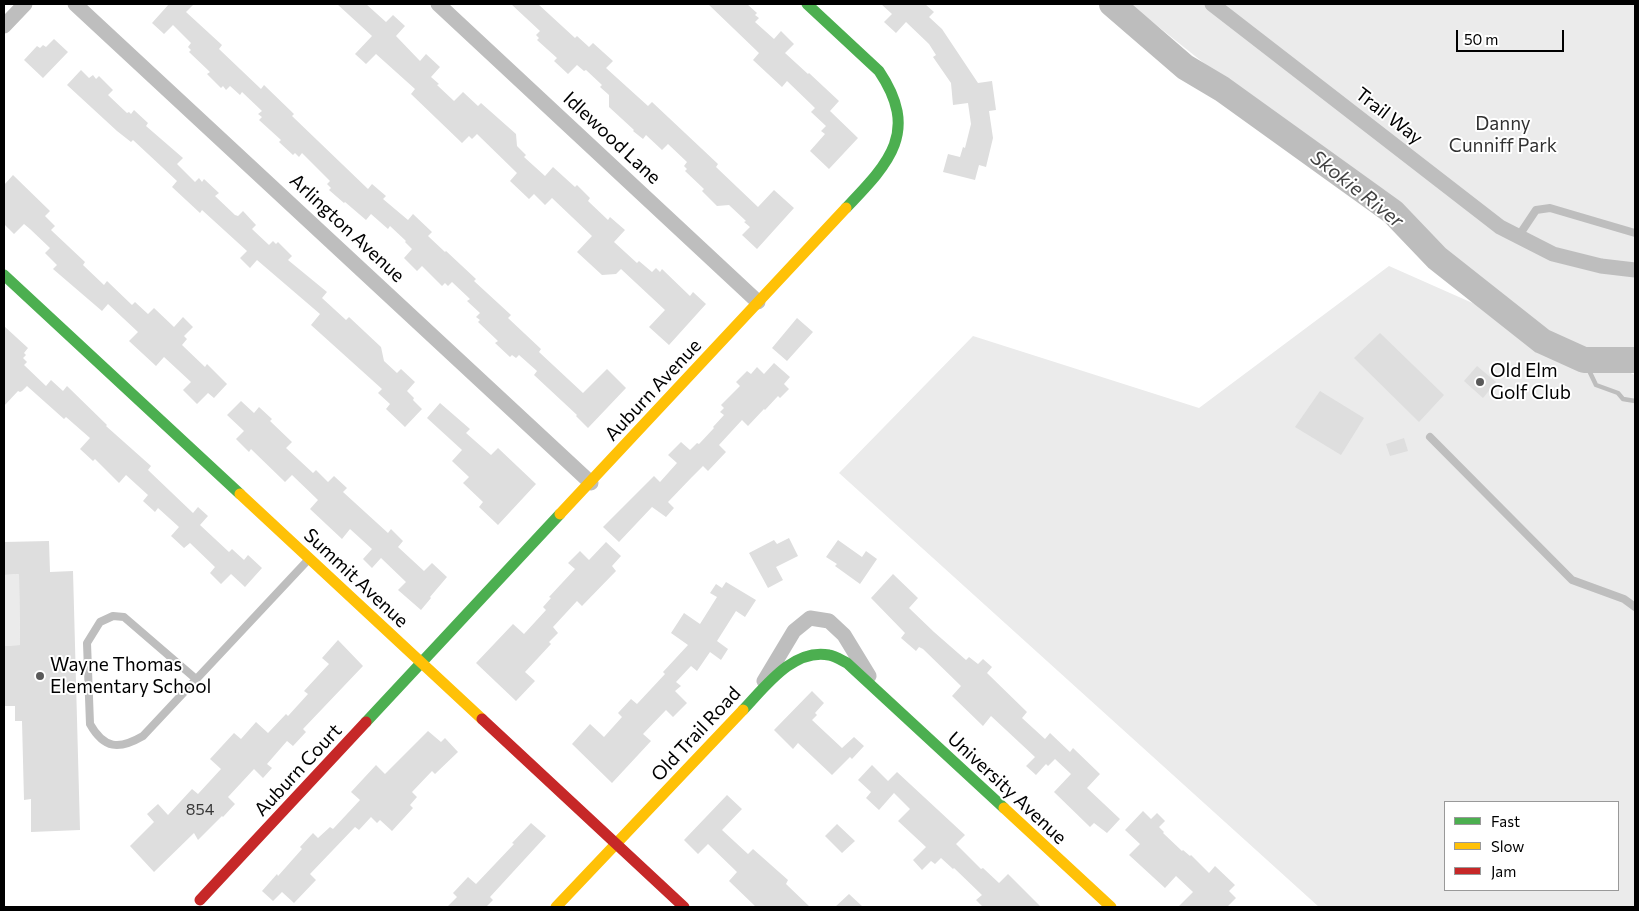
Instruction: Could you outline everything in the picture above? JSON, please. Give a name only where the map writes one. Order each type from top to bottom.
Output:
[{"type":"street","points":[[4,26],[25,4]]},
{"type":"street","name":"Arlington Avenue","points":[[75,4],[591,482]]},
{"type":"street","name":"Idlewood Lane","points":[[438,4],[758,302]]},
{"type":"street","name":"Auburn Avenue","points":[[421,663],[879,173],[894,148],[898,122],[897,108],[888,82],[879,71],[807,4]]},
{"type":"street","name":"Trail Way","points":[[1212,4],[1500,227],[1553,254],[1601,266],[1635,270]]},
{"type":"street","name":"Summit Avenue","points":[[4,275],[684,907]]},
{"type":"street","points":[[754,698],[794,631],[810,618],[829,621],[844,635],[880,695]]},
{"type":"street","name":"Old Trail Road","points":[[556,907],[784,668],[805,656],[829,654],[847,663],[880,695]]},
{"type":"street","name":"Auburn Court","points":[[200,900],[421,663]]},
{"type":"street","name":"University Avenue","points":[[880,695],[1102,904]]},
{"type":"lane","points":[[1518,237],[1536,210],[1550,208],[1635,233]]},
{"type":"lane","points":[[1430,437],[1572,580],[1624,599],[1635,607]]},
{"type":"lane","points":[[196,679],[124,617],[113,616],[100,622],[92,632],[87,643],[90,724],[96,735],[105,742],[118,746],[130,744],[142,736],[196,679],[309,559]]},
{"type":"green space","name":"Danny Cunniff Park","points":[[1130,4],[1635,4],[1635,349],[1597,353],[1530,324]]},
{"type":"green space","points":[[1389,266],[1635,375],[1635,907],[1319,907],[839,473],[973,336],[1199,408]]},
{"type":"green space","points":[[19,574],[20,645],[4,646],[4,575]]},
{"type":"building","points":[[169,4],[194,4],[186,12],[222,45],[219,49],[261,89],[264,85],[294,114],[292,116],[368,189],[372,184],[386,196],[383,199],[408,220],[413,214],[432,232],[428,236],[476,279],[474,281],[511,315],[508,318],[541,349],[539,352],[583,393],[607,369],[626,388],[588,428],[577,415],[534,375],[537,371],[519,355],[516,358],[512,355],[510,357],[495,343],[498,341],[478,322],[480,320],[476,317],[480,313],[467,301],[470,299],[452,282],[448,286],[445,283],[442,286],[422,266],[417,271],[404,258],[412,249],[390,226],[388,229],[371,214],[366,220],[344,203],[329,190],[331,188],[327,184],[330,181],[302,153],[299,157],[295,153],[293,155],[279,142],[281,140],[259,120],[262,117],[258,114],[262,111],[242,92],[240,95],[230,86],[226,90],[223,86],[221,88],[207,74],[210,72],[189,52],[191,50],[188,47],[191,43],[173,25],[164,34],[152,23]]},
{"type":"building","points":[[337,4],[366,4],[386,22],[393,15],[405,26],[396,36],[420,61],[426,54],[440,67],[431,77],[454,101],[463,92],[478,106],[481,103],[516,134],[517,146],[526,155],[524,157],[545,176],[553,167],[575,187],[577,185],[590,198],[588,201],[608,220],[610,217],[625,230],[614,242],[637,263],[639,261],[652,272],[656,268],[660,272],[662,269],[690,296],[693,292],[706,304],[669,345],[649,327],[665,310],[621,269],[616,274],[602,275],[577,252],[592,236],[552,198],[545,205],[534,194],[529,199],[510,181],[517,173],[477,134],[472,139],[469,136],[462,143],[411,94],[415,89],[376,54],[366,64],[355,54],[372,36]]},
{"type":"building","points":[[511,4],[538,4],[575,38],[577,36],[589,47],[593,43],[613,61],[606,68],[648,106],[652,102],[718,164],[716,167],[758,207],[774,190],[794,208],[757,249],[742,235],[750,227],[744,222],[746,221],[729,205],[717,206],[702,191],[704,189],[685,171],[687,169],[684,166],[687,162],[668,144],[662,150],[646,135],[643,139],[633,131],[609,107],[609,95],[600,87],[602,85],[586,70],[584,71],[577,65],[568,74],[554,61],[557,58],[537,40],[539,38],[536,35],[540,31]]},
{"type":"building","points":[[708,4],[747,4],[757,13],[755,15],[759,18],[755,22],[774,39],[781,31],[794,44],[785,53],[839,101],[830,111],[858,138],[829,169],[810,151],[825,134],[821,131],[826,126],[811,112],[815,108],[787,81],[782,87],[753,60],[759,53]]},
{"type":"building","points":[[881,4],[925,4],[934,12],[929,17],[942,29],[978,83],[992,81],[996,110],[989,111],[993,138],[986,167],[979,165],[975,180],[943,172],[948,154],[960,157],[963,147],[965,148],[971,124],[968,103],[953,105],[951,83],[933,57],[936,55],[929,44],[906,22],[896,33],[884,22],[892,14]]},
{"type":"building","points":[[54,39],[68,52],[43,78],[24,60],[37,46],[40,48],[43,45],[46,47]]},
{"type":"building","points":[[81,70],[89,78],[93,75],[96,79],[99,76],[113,90],[108,95],[127,113],[131,114],[134,110],[148,123],[146,126],[183,158],[177,164],[195,182],[199,178],[202,182],[204,179],[219,193],[215,196],[235,215],[238,216],[243,211],[256,225],[252,229],[269,245],[273,241],[276,244],[278,242],[292,256],[288,260],[327,292],[322,298],[346,320],[349,317],[381,347],[384,361],[397,373],[401,369],[415,382],[407,391],[422,409],[405,427],[386,409],[390,404],[378,393],[382,389],[311,325],[320,314],[257,260],[250,268],[240,258],[247,251],[202,210],[200,213],[172,187],[177,181],[133,140],[131,142],[117,131],[67,85]]},
{"type":"building","points":[[13,175],[50,211],[45,216],[55,226],[51,230],[85,262],[83,265],[104,285],[107,281],[132,305],[135,302],[148,314],[154,308],[174,327],[183,317],[193,327],[184,336],[187,339],[182,345],[205,367],[207,364],[227,384],[214,398],[208,393],[197,404],[183,390],[191,382],[164,357],[156,366],[129,341],[138,332],[108,304],[102,311],[53,269],[57,265],[45,253],[50,248],[30,229],[24,224],[14,234],[4,224],[4,185]]},
{"type":"building","points":[[797,318],[813,332],[787,361],[772,348]]},
{"type":"building","points":[[4,326],[28,348],[24,353],[26,355],[23,358],[27,362],[24,365],[46,386],[51,380],[63,391],[67,386],[106,426],[151,466],[148,470],[193,513],[198,507],[208,516],[200,525],[229,552],[232,549],[244,560],[248,555],[262,568],[245,587],[231,574],[221,584],[210,573],[215,567],[190,543],[184,548],[171,536],[179,527],[158,508],[155,512],[143,501],[148,495],[126,475],[119,483],[95,459],[93,461],[80,449],[90,438],[66,417],[64,419],[27,386],[22,391],[18,391],[4,406]]},
{"type":"building","points":[[1380,333],[1444,395],[1419,422],[1354,358]]},
{"type":"building","points":[[774,363],[790,377],[784,384],[789,389],[780,398],[778,396],[748,426],[742,420],[719,445],[726,452],[708,471],[703,466],[668,502],[674,508],[666,517],[652,507],[619,542],[603,527],[654,476],[660,482],[677,463],[668,455],[681,442],[690,450],[697,443],[699,444],[714,428],[724,415],[720,412],[724,408],[721,405],[740,386],[736,382],[747,371],[751,374],[757,367],[764,374]]},
{"type":"building","name":"Old Elm Golf Club","points":[[1477,366],[1496,382],[1483,398],[1464,381]]},
{"type":"building","points":[[1320,391],[1364,418],[1341,455],[1295,427]]},
{"type":"building","points":[[241,401],[254,413],[259,407],[272,419],[270,421],[292,442],[286,448],[313,473],[316,470],[328,482],[334,476],[347,488],[343,492],[388,533],[391,529],[403,541],[398,547],[424,571],[432,563],[447,577],[421,610],[398,590],[406,582],[381,558],[372,568],[363,559],[372,549],[350,529],[342,539],[310,509],[318,500],[292,475],[285,482],[251,449],[249,452],[236,439],[244,431],[227,415]]},
{"type":"building","points":[[440,403],[470,429],[466,433],[491,455],[498,448],[536,484],[498,525],[479,507],[483,502],[463,483],[469,477],[452,461],[462,450],[427,418]]},
{"type":"building","points":[[1404,438],[1408,451],[1390,456],[1386,444]]},
{"type":"building","points":[[789,538],[798,556],[776,567],[783,580],[768,588],[749,553],[774,540],[777,544]]},
{"type":"building","points":[[838,540],[862,557],[866,551],[877,559],[860,584],[826,557]]},
{"type":"building","name":"Wayne Thomas Elementary School","points":[[49,541],[50,572],[73,571],[80,830],[31,832],[31,799],[24,800],[22,721],[15,721],[15,706],[4,706],[4,646],[20,645],[19,574],[4,575],[4,542]]},
{"type":"building","points":[[606,542],[621,556],[612,566],[616,571],[582,606],[577,601],[553,627],[558,633],[549,642],[551,644],[525,672],[535,681],[516,701],[476,663],[513,624],[524,634],[546,610],[543,607],[551,598],[549,597],[575,569],[568,563],[580,551],[589,560]]},
{"type":"building","points":[[893,574],[918,598],[909,608],[934,632],[966,660],[969,657],[978,664],[983,659],[992,667],[987,673],[1027,712],[1022,718],[1045,739],[1050,733],[1070,752],[1073,748],[1100,774],[1087,788],[1120,819],[1107,833],[1094,823],[1090,827],[1054,792],[1071,774],[1055,759],[1048,766],[1046,764],[1036,775],[1026,766],[1035,757],[991,716],[983,726],[952,696],[961,686],[923,649],[919,647],[916,651],[901,638],[905,633],[871,598]]},
{"type":"building","points":[[726,582],[756,600],[745,617],[736,611],[717,641],[728,649],[721,660],[710,652],[697,671],[691,666],[676,682],[681,686],[675,691],[687,703],[673,717],[666,710],[643,734],[651,741],[612,783],[572,744],[590,724],[604,737],[622,717],[618,713],[631,699],[637,704],[665,674],[663,672],[688,645],[671,633],[684,613],[700,624],[717,597],[710,593],[716,584],[722,588]]},
{"type":"building","points":[[338,640],[363,666],[303,729],[306,732],[293,746],[287,741],[267,764],[272,768],[263,778],[254,769],[228,797],[235,804],[223,817],[198,840],[194,833],[154,872],[130,846],[154,822],[147,814],[158,804],[168,815],[192,789],[198,794],[221,769],[210,759],[234,733],[241,739],[256,722],[268,733],[286,714],[288,716],[308,694],[304,691],[329,664],[322,658]]},
{"type":"building","points":[[812,691],[824,703],[815,713],[817,715],[812,720],[842,748],[854,737],[864,746],[852,759],[850,757],[832,775],[798,743],[793,749],[774,730]]},
{"type":"building","points":[[428,731],[441,742],[445,738],[458,752],[435,774],[432,771],[412,792],[417,797],[410,805],[413,808],[392,831],[380,820],[377,823],[371,817],[359,830],[355,827],[310,874],[316,880],[294,903],[282,892],[273,901],[262,891],[302,849],[300,847],[313,833],[318,838],[330,827],[333,829],[360,800],[351,792],[376,765],[385,774]]},
{"type":"building","points":[[872,765],[888,781],[897,772],[965,835],[956,844],[981,869],[983,868],[999,883],[1008,874],[1041,907],[983,907],[976,900],[982,895],[941,858],[935,864],[931,861],[922,870],[913,860],[926,847],[898,821],[910,809],[894,793],[879,810],[866,798],[871,792],[858,780]]},
{"type":"building","points":[[727,795],[742,809],[722,830],[748,854],[753,849],[788,880],[786,884],[810,907],[756,907],[729,881],[737,872],[708,844],[698,854],[684,840]]},
{"type":"building","points":[[1143,811],[1151,819],[1157,813],[1165,821],[1159,827],[1182,851],[1191,855],[1209,873],[1215,866],[1235,885],[1229,891],[1236,898],[1227,907],[1178,907],[1193,892],[1176,876],[1165,888],[1129,855],[1140,844],[1125,830]]},
{"type":"building","points":[[531,823],[546,836],[490,897],[493,900],[486,907],[447,907],[457,897],[453,893],[468,877],[476,884]]},
{"type":"building","points":[[837,824],[855,841],[842,853],[825,836]]},
{"type":"building","points":[[849,894],[863,907],[835,907]]},
{"type":"waterway","name":"Skokie River","points":[[1112,4],[1185,67],[1222,89],[1393,212],[1437,258],[1542,341],[1584,360],[1635,360]]},
{"type":"waterway","points":[[1584,360],[1596,385],[1618,393],[1623,399],[1635,401]]},
{"type":"traffic: fast","points":[[807,4],[879,71],[891,93],[897,112],[898,129],[894,146],[875,176],[846,208]]},
{"type":"traffic: fast","points":[[4,275],[240,494]]},
{"type":"traffic: fast","points":[[366,722],[560,514]]},
{"type":"traffic: fast","points":[[743,710],[770,681],[792,663],[803,657],[816,654],[834,656],[847,663],[1004,808]]},
{"type":"traffic: slow","points":[[560,514],[846,208]]},
{"type":"traffic: slow","points":[[240,494],[482,719]]},
{"type":"traffic: slow","points":[[556,907],[743,710]]},
{"type":"traffic: slow","points":[[1004,808],[1111,907]]},
{"type":"traffic: jam","points":[[482,719],[684,907]]},
{"type":"traffic: jam","points":[[200,900],[366,722]]},
{"type":"place","name":"Old Elm Golf Club","points":[[1480,382]]},
{"type":"place","name":"Wayne Thomas Elementary School","points":[[40,676]]}]
